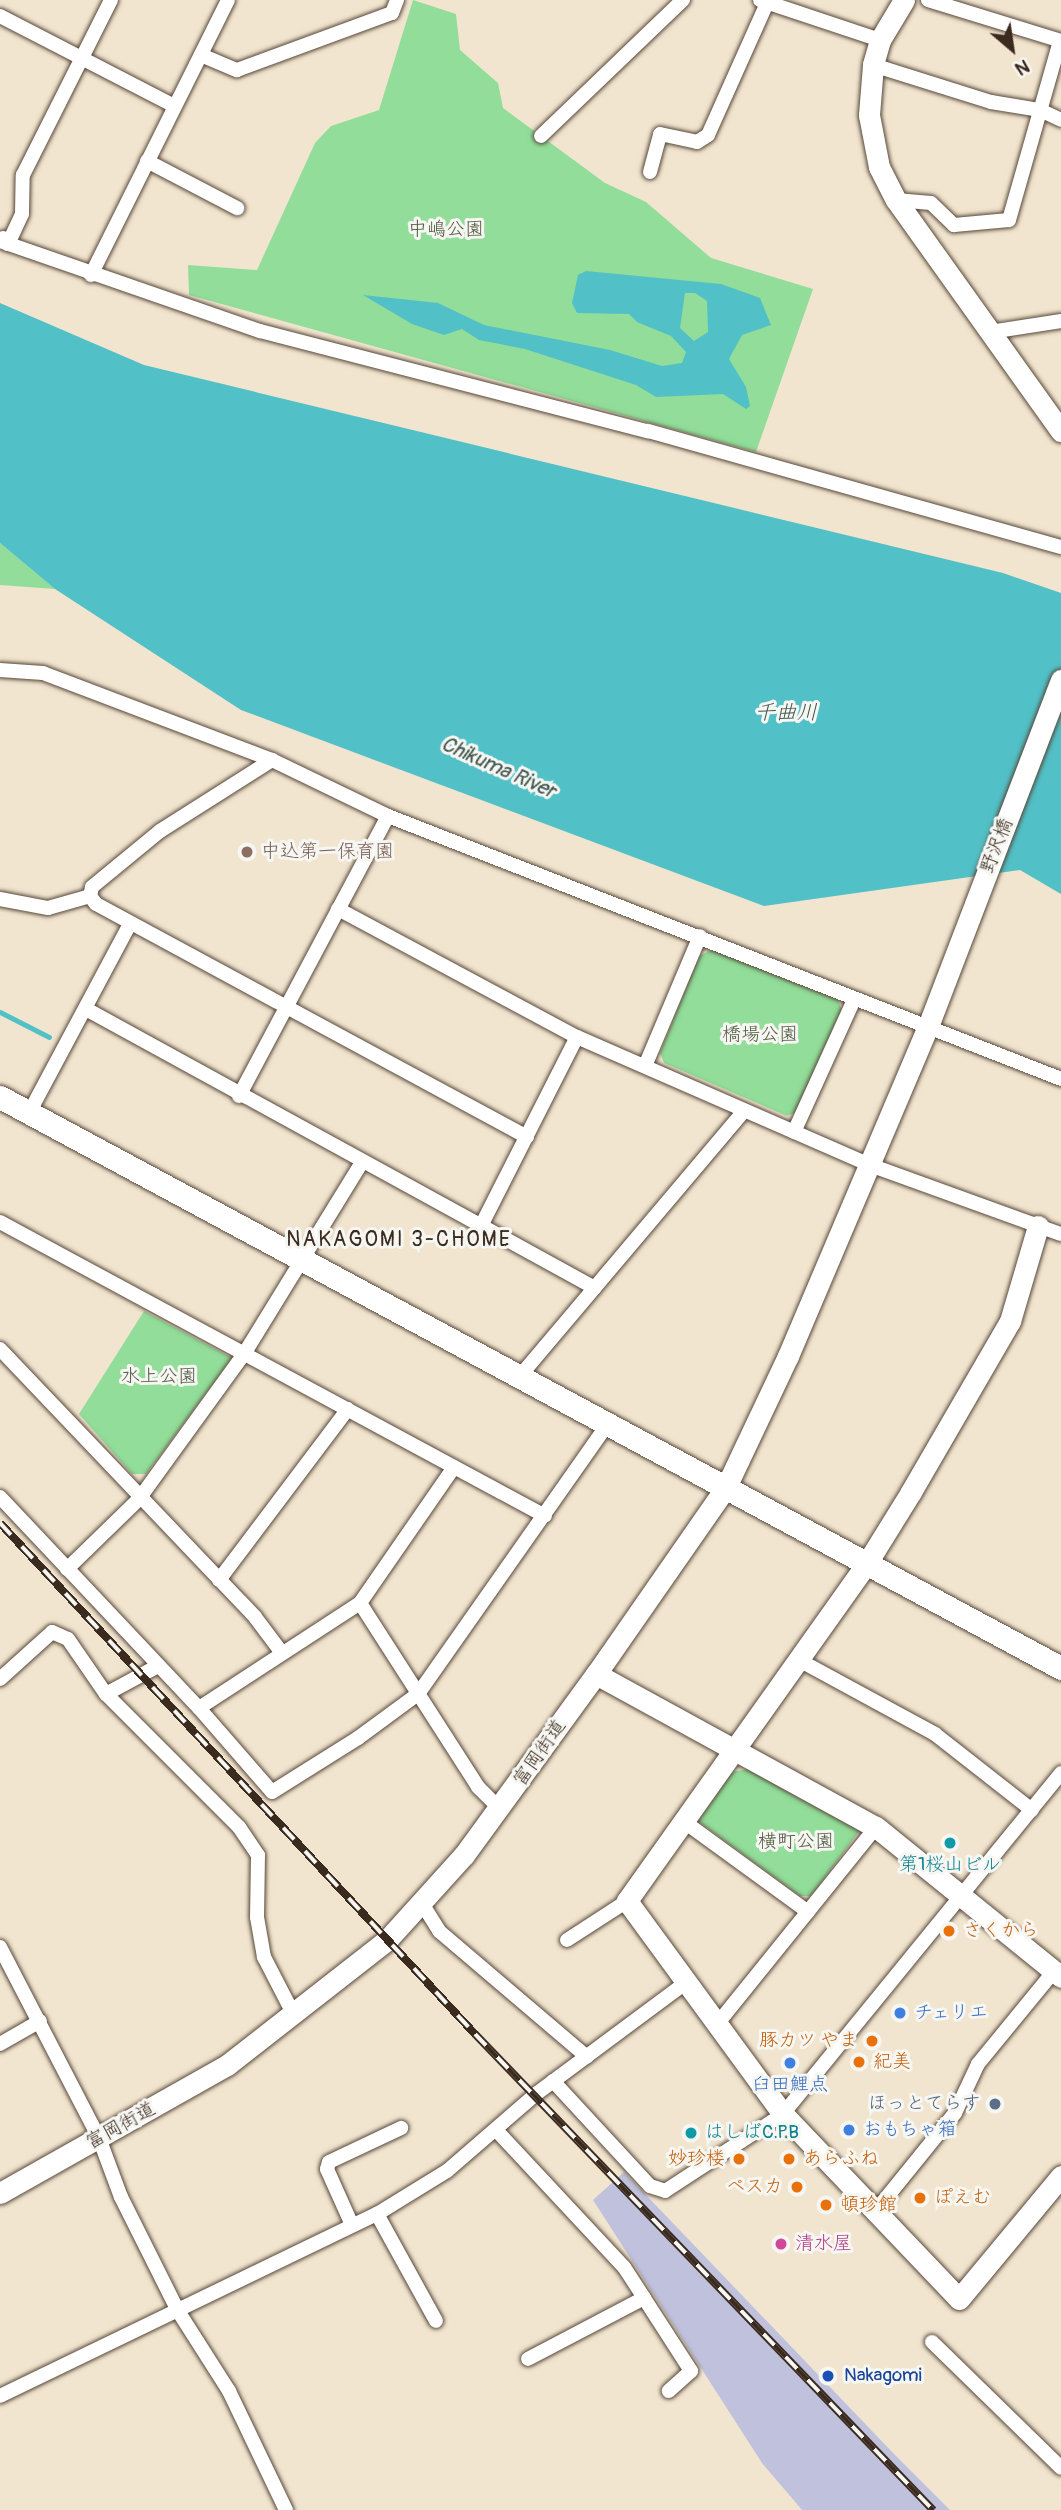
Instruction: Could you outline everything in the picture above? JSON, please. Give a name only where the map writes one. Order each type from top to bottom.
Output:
[{"type":"main road","points":[[0,1097],[1061,1668]]},
{"type":"street","points":[[111,0],[23,175],[22,214],[3,240],[90,275],[273,335],[648,431],[1061,547]]},
{"type":"street","points":[[90,275],[228,0]]},
{"type":"street","points":[[201,55],[237,71],[391,13],[397,0]]},
{"type":"street","points":[[541,136],[682,0]]},
{"type":"street","points":[[904,0],[880,40],[873,65],[869,103],[872,141],[879,167],[896,200],[1061,431]]},
{"type":"street","points":[[896,200],[931,203],[954,225],[1009,220],[1061,41],[928,0]]},
{"type":"street","points":[[650,172],[660,134],[697,142],[708,135],[764,1],[880,40]]},
{"type":"street","points":[[0,16],[174,106]]},
{"type":"street","points":[[873,65],[991,102],[1040,110],[1061,120]]},
{"type":"street","points":[[146,161],[237,208]]},
{"type":"street","points":[[990,332],[1061,321]]},
{"type":"street","points":[[0,670],[43,673],[123,706],[272,760],[388,816],[700,936],[854,1000],[930,1021],[1061,1079]]},
{"type":"street","name":"野沢橋","points":[[870,1165],[930,1021],[1061,680]]},
{"type":"street","points":[[90,896],[92,887],[160,831],[272,760]]},
{"type":"street","points":[[239,1096],[388,816]]},
{"type":"street","points":[[0,899],[48,908],[90,896],[130,923],[287,1005],[527,1137]]},
{"type":"street","points":[[338,909],[577,1037],[870,1165],[1061,1234]]},
{"type":"street","points":[[29,1113],[130,923]]},
{"type":"street","points":[[645,1066],[700,936]]},
{"type":"street","points":[[794,1132],[854,1000]]},
{"type":"street","points":[[86,1009],[239,1096],[595,1288]]},
{"type":"street","points":[[481,1226],[577,1037]]},
{"type":"street","points":[[520,1376],[744,1111]]},
{"type":"street","points":[[67,1569],[139,1499],[244,1354],[362,1162]]},
{"type":"street","name":"富岡街道","points":[[0,2193],[184,2092],[294,2015],[423,1905],[500,1809],[726,1487],[870,1165]]},
{"type":"street","points":[[2,1226],[545,1516]]},
{"type":"street","points":[[567,1940],[627,1901],[685,1823],[797,1659],[867,1563],[1010,1321],[1038,1226]]},
{"type":"street","points":[[0,1349],[139,1499],[219,1580],[282,1653]]},
{"type":"street","points":[[219,1580],[348,1409]]},
{"type":"street","points":[[0,1497],[199,1708],[272,1792],[418,1694],[608,1424]]},
{"type":"street","points":[[199,1708],[360,1603],[454,1467]]},
{"type":"street","points":[[360,1603],[478,1787],[500,1809]]},
{"type":"street","points":[[0,1679],[52,1632],[78,1648],[106,1694],[251,1840],[258,1855],[257,1917],[264,1957],[294,2015]]},
{"type":"street","points":[[797,1659],[935,1734],[1032,1810]]},
{"type":"street","points":[[106,1694],[158,1666]]},
{"type":"street","points":[[596,1674],[876,1827],[1058,1974],[973,2071],[955,2113],[874,2213]]},
{"type":"street","points":[[553,2081],[658,2191],[783,2114],[1061,1773]]},
{"type":"street","points":[[685,1823],[808,1912]]},
{"type":"street","points":[[718,2023],[876,1827]]},
{"type":"street","points":[[627,1901],[783,2114],[959,2300],[1061,2176]]},
{"type":"street","points":[[423,1905],[439,1931],[587,2057]]},
{"type":"street","points":[[0,1947],[99,2138],[121,2197],[178,2311],[229,2391],[286,2510]]},
{"type":"street","points":[[0,2396],[377,2214],[447,2171],[553,2081],[687,1982]]},
{"type":"street","points":[[0,2044],[40,2021]]},
{"type":"street","points":[[352,2225],[327,2169],[329,2162],[401,2128]]},
{"type":"street","points":[[497,2131],[624,2267],[691,2371],[669,2391]]},
{"type":"street","points":[[377,2214],[436,2321]]},
{"type":"street","points":[[528,2359],[644,2298]]},
{"type":"street","points":[[932,2342],[1061,2468]]},
{"type":"shaded area","points":[[624,2172],[950,2510],[802,2510],[762,2463],[593,2200]]},
{"type":"green space","name":"中嶋公園","points":[[413,0],[456,14],[460,50],[498,83],[503,108],[605,183],[646,202],[711,258],[813,289],[756,452],[189,295],[188,265],[257,270],[315,143],[331,126],[379,110]]},
{"type":"green space","points":[[0,543],[55,589],[0,585]]},
{"type":"green space","name":"橋場公園","points":[[713,949],[838,998],[842,1013],[796,1112],[787,1116],[664,1063],[660,1053],[699,956]]},
{"type":"green space","name":"水上公園","points":[[144,1311],[232,1358],[146,1474],[132,1474],[79,1414]]},
{"type":"green space","name":"横町公園","points":[[748,1769],[861,1829],[811,1896],[800,1896],[698,1821],[732,1772]]},
{"type":"water","points":[[586,271],[721,284],[760,298],[771,325],[742,335],[729,359],[746,387],[750,406],[746,409],[723,394],[656,397],[636,385],[525,349],[479,340],[462,329],[444,335],[412,324],[363,295],[438,303],[484,325],[610,350],[662,366],[682,363],[686,352],[671,336],[637,322],[629,314],[577,313],[572,303],[578,275]],"holes":[[[685,293],[695,293],[707,301],[708,332],[694,341],[680,328]]]},
{"type":"water","name":"千曲川","points":[[0,303],[144,365],[1003,573],[1061,593],[1061,894],[1020,870],[764,906],[241,710],[55,589],[0,543]]},
{"type":"waterway","points":[[0,1012],[49,1037]]},
{"type":"railway","points":[[0,1523],[475,2034],[933,2510]]},
{"type":"place","name":"中込第一保育園","points":[[247,852]]},
{"type":"place","name":"第1桜山ビル","points":[[950,1843]]},
{"type":"place","name":"さくから","points":[[949,1931]]},
{"type":"place","name":"チェリエ","points":[[900,2013]]},
{"type":"place","name":"豚カツ やま","points":[[872,2041]]},
{"type":"place","name":"紀美","points":[[859,2062]]},
{"type":"place","name":"臼田鯉点","points":[[790,2063]]},
{"type":"place","name":"ほっとてらす","points":[[995,2104]]},
{"type":"place","name":"おもちゃ箱","points":[[849,2130]]},
{"type":"place","name":"はしばC.P.B","points":[[691,2133]]},
{"type":"place","name":"妙珍楼","points":[[739,2159]]},
{"type":"place","name":"あらふね","points":[[789,2159]]},
{"type":"place","name":"ペスカ","points":[[797,2187]]},
{"type":"place","name":"ぽえむ","points":[[920,2198]]},
{"type":"place","name":"頓珍館","points":[[826,2205]]},
{"type":"place","name":"清水屋","points":[[781,2244]]},
{"type":"place","name":"Nakagomi","points":[[828,2376]]},
{"type":"district","name":"NAKAGOMI 3-CHOME","points":[[399,1240]]},
{"type":"water label","name":"Chikuma River","points":[[498,768]]}]
